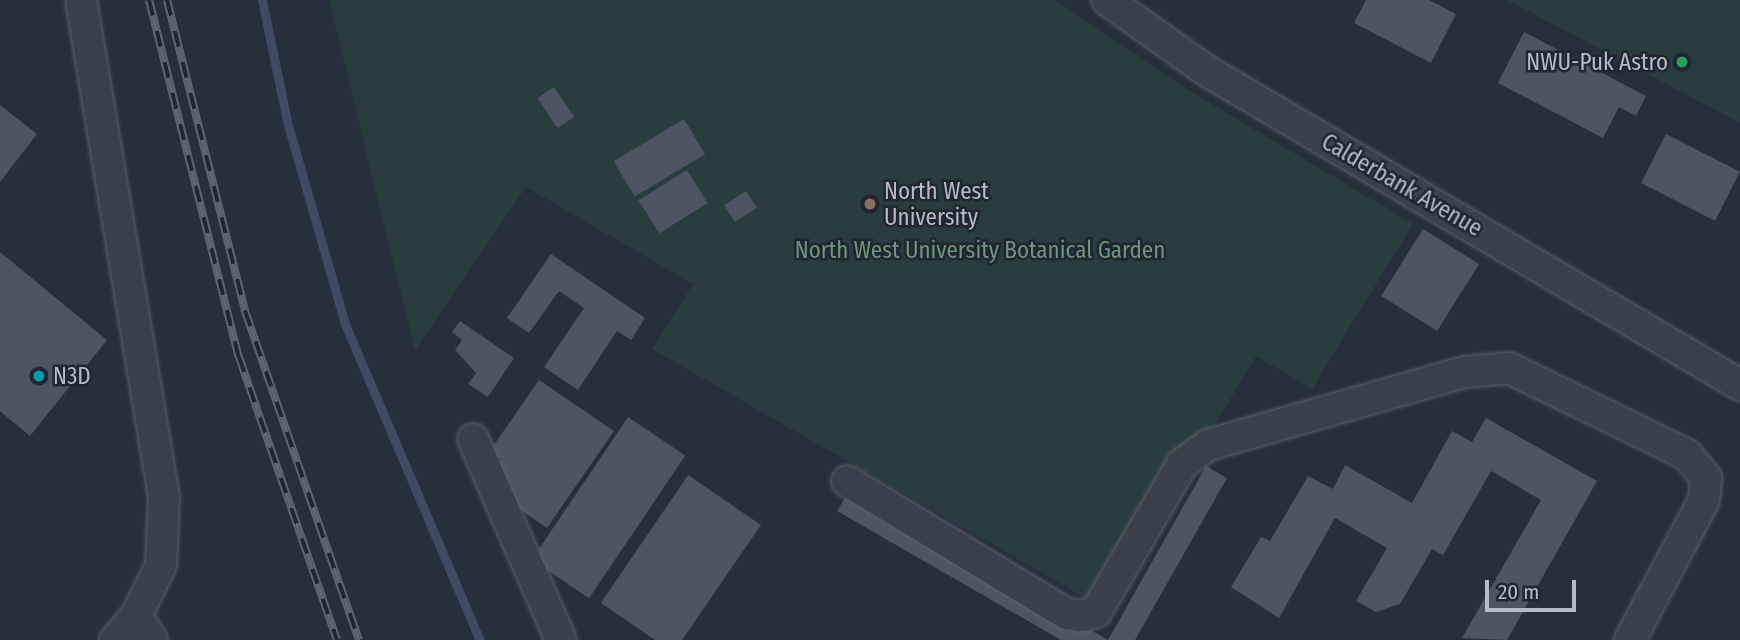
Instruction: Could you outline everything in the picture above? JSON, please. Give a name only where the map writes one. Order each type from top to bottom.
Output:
[{"type":"street","points":[[80,0],[164,496],[161,565],[144,628],[115,640]]},
{"type":"street","name":"Calderbank Avenue","points":[[1107,0],[1207,71],[1704,361],[1740,385]]},
{"type":"street","name":"Calderbank Avenue","points":[[1704,361],[1740,362]]},
{"type":"street","points":[[847,481],[1066,614],[1082,615],[1096,612],[1182,464],[1208,445],[1465,372],[1508,368],[1687,455],[1706,478],[1704,500],[1630,640]]},
{"type":"street","points":[[473,439],[561,640]]},
{"type":"green space","name":"North West University Botanical Garden","points":[[329,0],[1055,0],[1185,88],[1413,224],[1312,389],[1256,356],[1105,609],[652,349],[693,284],[526,187],[415,350]]},
{"type":"green space","name":"NWU-Puk Astro","points":[[1507,0],[1740,0],[1740,123]]},
{"type":"building","points":[[1366,0],[1429,0],[1456,14],[1431,63],[1354,23]]},
{"type":"building","points":[[1524,32],[1646,96],[1636,116],[1619,107],[1603,138],[1498,83]]},
{"type":"building","points":[[554,87],[574,117],[558,128],[537,98]]},
{"type":"building","points":[[0,105],[37,134],[0,182]]},
{"type":"building","points":[[684,119],[705,154],[635,196],[614,161]]},
{"type":"building","points":[[1666,134],[1740,172],[1715,221],[1641,183]]},
{"type":"building","points":[[687,170],[708,203],[659,233],[639,200]]},
{"type":"building","points":[[746,191],[757,208],[735,222],[724,205]]},
{"type":"building","points":[[1423,229],[1479,264],[1437,331],[1381,296]]},
{"type":"building","name":"N3D","points":[[0,252],[107,340],[30,436],[0,411]]},
{"type":"building","points":[[551,254],[645,318],[631,340],[617,331],[578,390],[544,367],[584,308],[559,291],[529,333],[507,318]]},
{"type":"building","points":[[460,321],[514,358],[488,397],[468,384],[476,373],[455,350],[462,340],[452,332]]},
{"type":"building","points":[[539,380],[614,431],[547,528],[502,497],[511,484],[493,471],[501,459],[489,452]]},
{"type":"building","points":[[628,417],[685,456],[589,598],[532,560]]},
{"type":"building","points":[[1486,418],[1597,481],[1507,640],[1462,638],[1541,500],[1491,471],[1443,555],[1432,549],[1400,604],[1376,612],[1356,601],[1387,548],[1335,518],[1279,618],[1231,587],[1261,537],[1270,541],[1308,476],[1333,489],[1345,465],[1412,503],[1452,431],[1472,442]]},
{"type":"building","points":[[1206,466],[1227,478],[1135,640],[1108,640]]},
{"type":"building","points":[[688,475],[761,525],[682,640],[655,640],[601,603]]},
{"type":"building","points":[[849,491],[1108,640],[1061,640],[837,511]]},
{"type":"waterway","points":[[262,0],[288,125],[345,324],[480,640]]},
{"type":"railway","points":[[149,0],[239,357],[337,640]]},
{"type":"railway","points":[[167,0],[245,311],[359,640]]},
{"type":"place","name":"NWU-Puk Astro","points":[[1682,62]]},
{"type":"place","name":"North West University","points":[[870,204]]},
{"type":"place","name":"N3D","points":[[39,376]]}]
